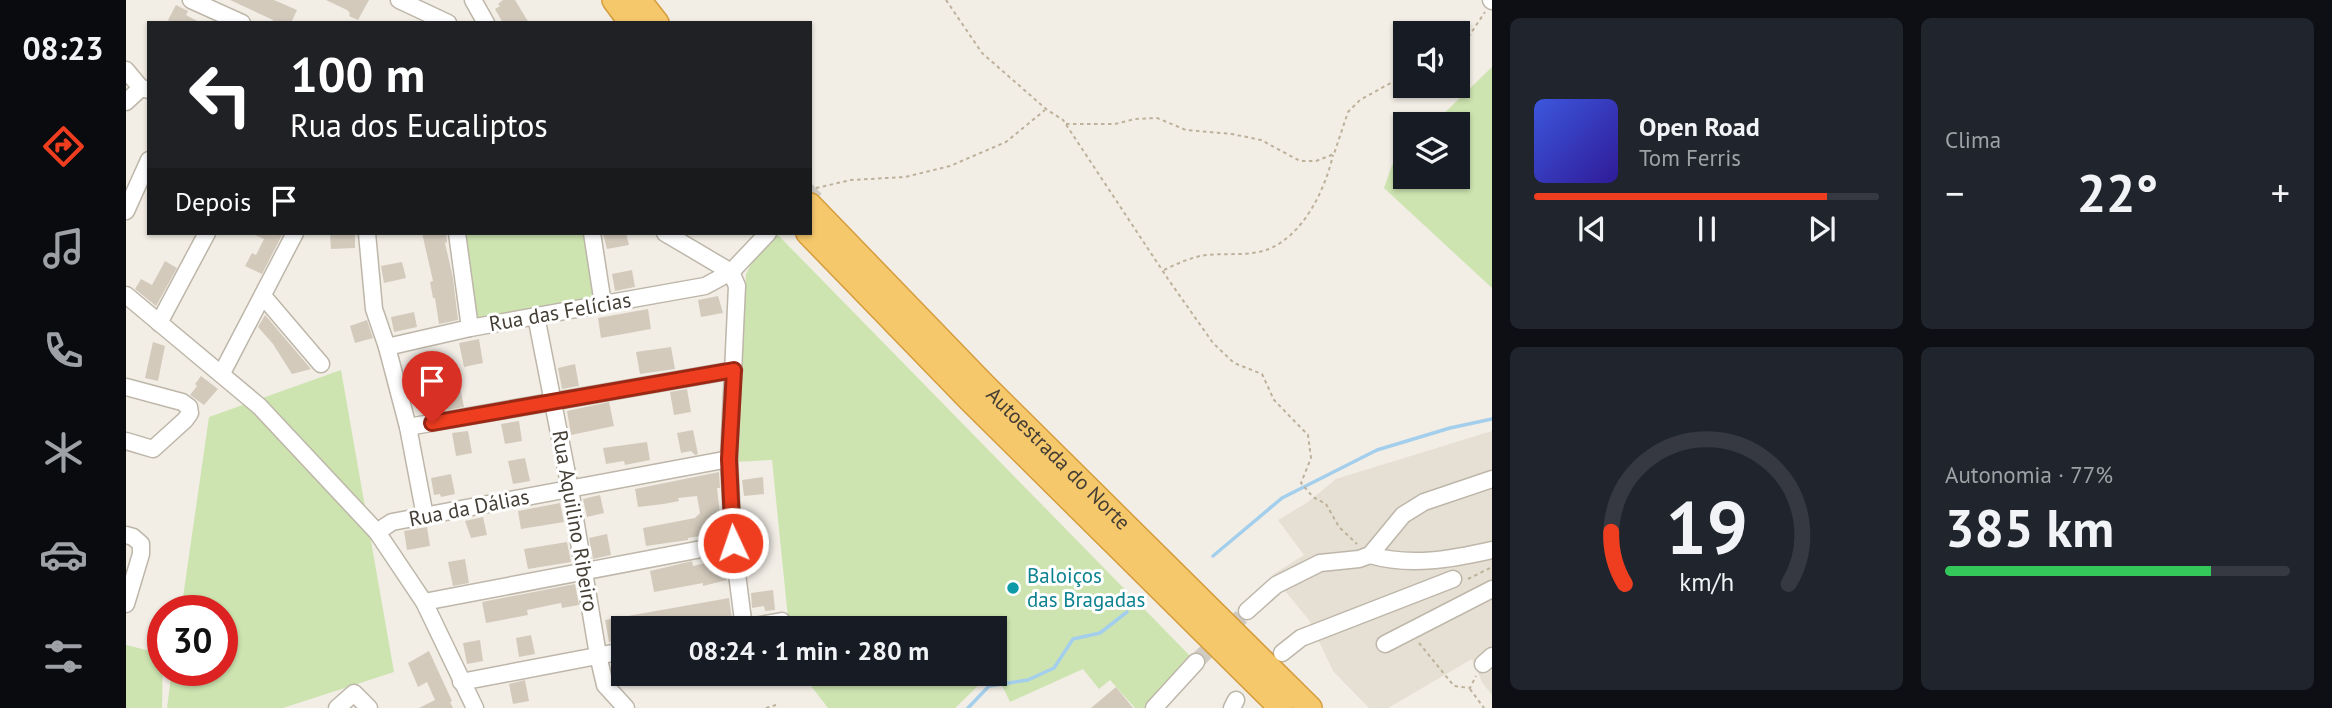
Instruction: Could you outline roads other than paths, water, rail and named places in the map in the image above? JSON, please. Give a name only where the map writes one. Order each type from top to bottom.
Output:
[{"type":"highway","points":[[614,0],[630,21]]},
{"type":"highway","points":[[639,0],[655,21]]},
{"type":"highway","name":"Autoestrada do Norte","points":[[813,196],[984,385],[1310,708]]},
{"type":"highway","name":"Autoestrada do Norte","points":[[810,235],[960,390],[1281,708]]},
{"type":"street","points":[[191,0],[210,16],[233,21]]},
{"type":"street","points":[[399,0],[444,21]]},
{"type":"street","points":[[473,0],[485,21]]},
{"type":"street","points":[[126,70],[145,89],[126,102]]},
{"type":"street","points":[[126,211],[147,164]]},
{"type":"street","points":[[159,323],[206,235]]},
{"type":"street","points":[[222,373],[294,235]]},
{"type":"street","points":[[367,235],[374,309],[408,427],[425,516]]},
{"type":"street","points":[[457,235],[470,328]]},
{"type":"street","points":[[592,235],[603,304]]},
{"type":"street","points":[[668,235],[732,272],[737,286],[729,459],[733,543],[742,616]]},
{"type":"street","points":[[732,272],[766,235]]},
{"type":"street","name":"Rua das Felícias","points":[[387,347],[470,328],[705,286],[732,272]]},
{"type":"street","points":[[126,296],[259,406],[377,532],[424,602],[475,708]]},
{"type":"street","points":[[263,296],[321,364]]},
{"type":"street","name":"Rua Aquilino Ribeiro","points":[[536,316],[570,489],[598,655],[605,685],[626,708]]},
{"type":"street","points":[[408,427],[734,370]]},
{"type":"street","points":[[126,387],[182,402],[189,407],[190,413],[186,420],[153,449],[126,441]]},
{"type":"street","name":"Rua da Dálias","points":[[377,532],[392,522],[729,459]]},
{"type":"street","points":[[1247,611],[1276,585],[1320,563],[1359,559],[1370,555],[1403,515],[1424,502],[1492,479]]},
{"type":"street","points":[[126,535],[141,544],[141,554],[126,604]]},
{"type":"street","points":[[424,602],[733,543]]},
{"type":"street","points":[[1370,555],[1387,560],[1446,560],[1492,550]]},
{"type":"street","points":[[1282,653],[1301,638],[1454,579]]},
{"type":"street","points":[[1385,644],[1492,589]]},
{"type":"street","points":[[461,682],[611,653]]},
{"type":"street","points":[[1154,708],[1196,662]]},
{"type":"street","points":[[337,708],[354,693],[369,708]]},
{"type":"waterway","points":[[1213,556],[1282,498],[1377,450],[1450,428],[1492,419]]},
{"type":"waterway","points":[[968,708],[989,686],[1028,680],[1054,668],[1073,639],[1100,633],[1127,612]]},
{"type":"tunnel","points":[[812,192],[816,188]]},
{"type":"tunnel","points":[[1196,662],[1247,611]]},
{"type":"place","name":"Baloiços das Bragadas","points":[[1013,588]]}]
